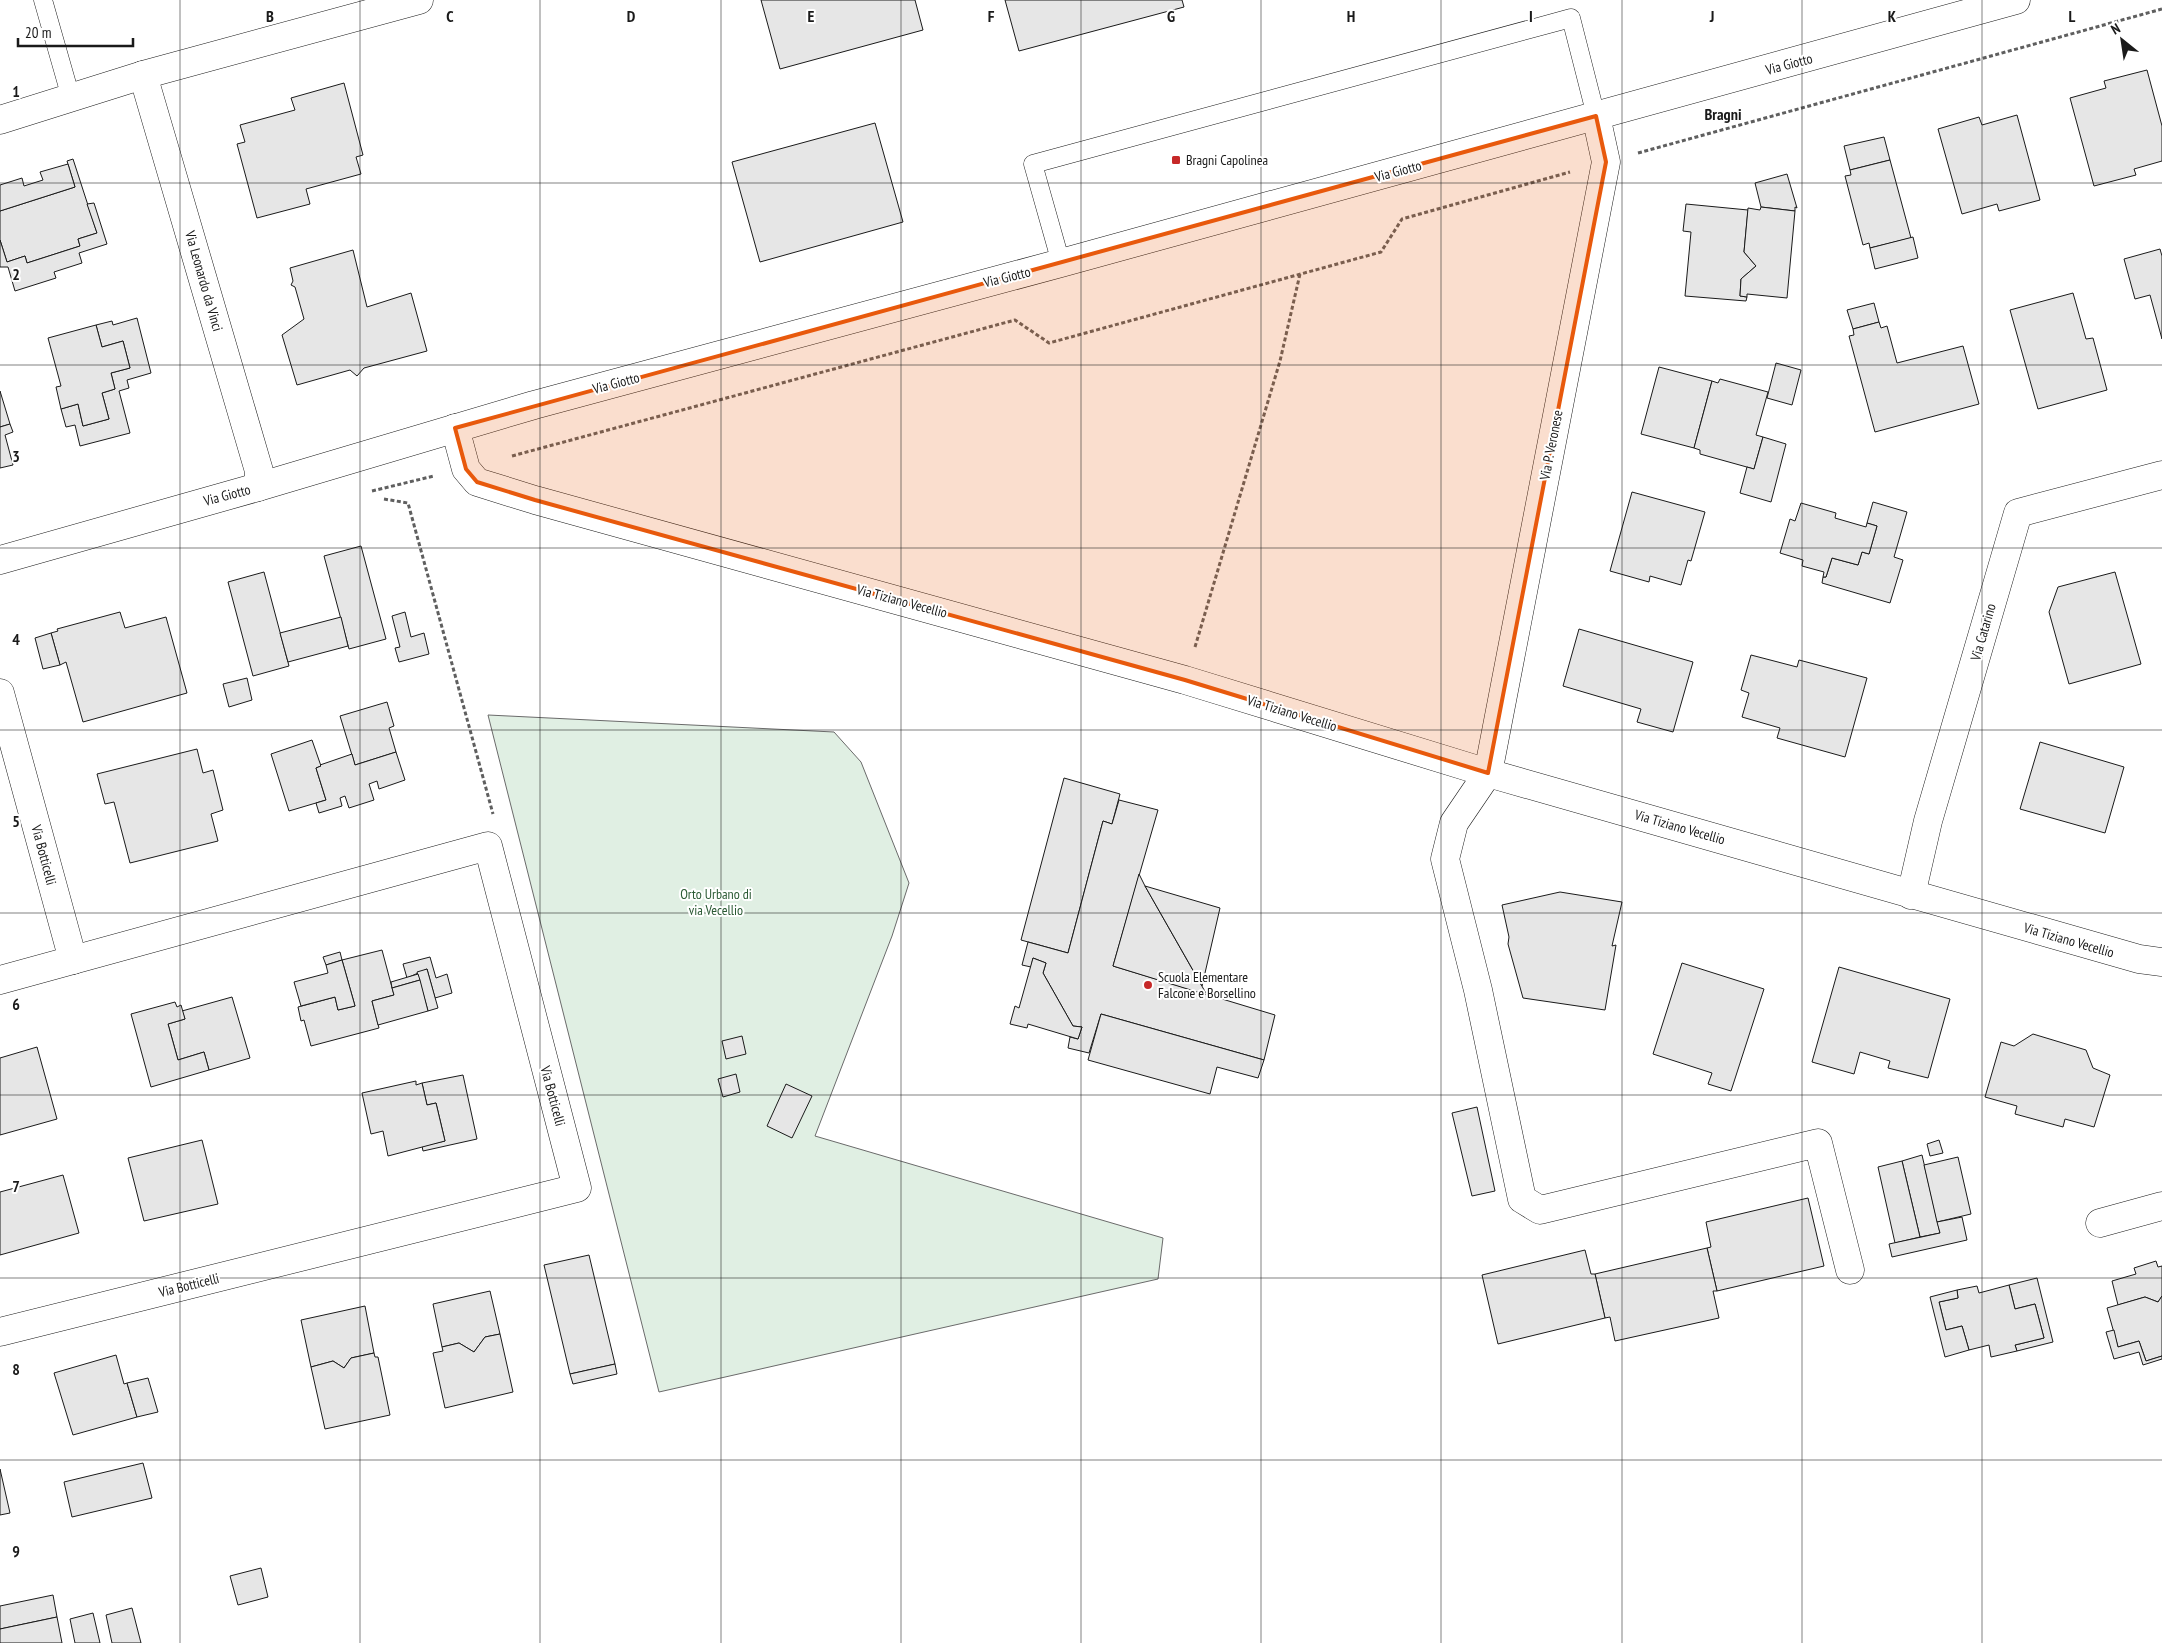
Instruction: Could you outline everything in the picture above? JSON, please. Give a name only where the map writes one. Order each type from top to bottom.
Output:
[{"type":"street","points":[[0,120],[143,75],[419,0]]},
{"type":"street","name":"Via Giotto","points":[[0,560],[258,487],[543,402],[1061,263],[1596,116],[1999,2]]},
{"type":"street","name":"Via Leonardo da Vinci","points":[[143,75],[254,453],[259,471],[258,487]]},
{"type":"street","name":"Via P. Veronese","points":[[1488,773],[1606,162],[1596,116]]},
{"type":"street","name":"Via Tiziano Vecellio","points":[[455,428],[466,469],[477,482],[535,500],[1185,680],[1488,773],[2139,959],[2162,962]]},
{"type":"street","name":"Via Catarino","points":[[1911,894],[1928,821],[2018,513],[2162,475]]},
{"type":"street","name":"Via Botticelli","points":[[0,693],[73,960]]},
{"type":"street","points":[[1488,773],[1454,823],[1445,859],[1478,990],[1522,1199],[1540,1210],[1818,1143],[1850,1270]]},
{"type":"street","points":[[0,980],[488,846]]},
{"type":"street","name":"Via Botticelli","points":[[0,1332],[577,1188],[488,846]]},
{"type":"street","points":[[2100,1223],[2162,1206]]},
{"type":"lane","points":[[42,0],[71,98]]},
{"type":"lane","points":[[1061,263],[1033,164],[1570,18],[1596,116]]},
{"type":"path","points":[[1638,153],[2162,9]]},
{"type":"path","points":[[523,453],[983,327],[1015,320],[1050,343],[1381,252],[1402,219],[1573,171]]},
{"type":"path","points":[[1195,648],[1280,361],[1300,274]]},
{"type":"path","points":[[384,499],[408,503],[494,817],[488,846]]},
{"type":"highlighted area","points":[[1596,116],[1606,162],[1488,773],[1185,680],[535,500],[477,482],[466,469],[455,428]]},
{"type":"green space","name":"Orto Urbano di via Vecellio","points":[[488,715],[834,732],[861,762],[909,883],[892,936],[815,1136],[1163,1238],[1158,1279],[659,1392]]},
{"type":"building","points":[[761,0],[915,0],[923,30],[780,69]]},
{"type":"building","points":[[1005,0],[1182,0],[1184,7],[1019,51]]},
{"type":"building","points":[[2147,70],[2162,126],[2162,161],[2134,169],[2136,175],[2094,186],[2070,98],[2106,88],[2104,81]]},
{"type":"building","points":[[344,83],[363,155],[356,157],[361,174],[306,189],[310,204],[257,218],[237,144],[245,142],[240,125],[295,110],[291,98]]},
{"type":"building","points":[[2017,115],[2040,200],[1999,211],[1997,204],[1962,214],[1938,129],[1979,117],[1982,125]]},
{"type":"building","points":[[875,123],[903,222],[760,262],[732,162]]},
{"type":"building","points":[[1884,137],[1890,160],[1850,170],[1844,146]]},
{"type":"building","points":[[73,159],[97,233],[78,239],[80,246],[27,263],[25,256],[7,262],[0,240],[0,211],[75,187],[67,161]]},
{"type":"building","points":[[1890,160],[1911,238],[1870,248],[1869,243],[1863,245],[1845,176],[1851,175],[1850,170]]},
{"type":"building","points":[[68,164],[75,187],[0,211],[0,185],[22,178],[24,186],[43,180],[40,172]]},
{"type":"building","points":[[1787,174],[1797,208],[1795,207],[1795,211],[1761,207],[1755,183]]},
{"type":"building","points":[[94,203],[107,244],[79,253],[82,263],[54,272],[56,278],[15,291],[8,267],[0,267],[0,240],[7,262],[25,256],[27,263],[80,246],[78,239],[97,233],[87,204]]},
{"type":"building","points":[[1686,204],[1748,210],[1744,252],[1756,266],[1741,279],[1740,296],[1747,297],[1746,301],[1685,296],[1691,232],[1683,231]]},
{"type":"building","points":[[1761,207],[1795,211],[1787,298],[1747,294],[1747,297],[1740,296],[1741,279],[1756,266],[1744,252],[1748,208],[1760,210]]},
{"type":"building","points":[[1913,237],[1918,258],[1875,269],[1870,248]]},
{"type":"building","points":[[2160,249],[2162,256],[2162,339],[2150,295],[2135,299],[2124,259]]},
{"type":"building","points":[[353,250],[367,307],[411,293],[427,351],[364,368],[357,376],[350,370],[297,385],[282,335],[304,319],[295,287],[291,285],[293,281],[290,268]]},
{"type":"building","points":[[2073,293],[2086,339],[2093,338],[2107,390],[2038,409],[2010,310]]},
{"type":"building","points":[[1874,303],[1879,322],[1853,329],[1847,310]]},
{"type":"building","points":[[137,318],[151,373],[127,380],[129,388],[119,391],[130,433],[80,446],[75,425],[66,427],[61,409],[78,404],[83,426],[109,419],[102,393],[115,389],[111,373],[130,368],[123,341],[102,347],[96,325],[112,321],[113,325]]},
{"type":"building","points":[[1879,322],[1881,328],[1887,326],[1897,363],[1963,346],[1979,404],[1875,432],[1849,336],[1854,335],[1853,329]]},
{"type":"building","points":[[96,325],[102,347],[123,341],[130,368],[111,373],[115,389],[102,393],[109,419],[83,426],[78,404],[61,409],[56,387],[61,386],[48,338]]},
{"type":"building","points":[[1776,363],[1801,370],[1792,405],[1767,398]]},
{"type":"building","points":[[1659,367],[1712,381],[1694,448],[1641,434]]},
{"type":"building","points":[[1720,379],[1768,392],[1756,435],[1763,437],[1754,469],[1700,454],[1700,450],[1694,448],[1712,381],[1718,383]]},
{"type":"building","points":[[0,391],[10,424],[0,427]]},
{"type":"building","points":[[10,424],[13,432],[5,435],[13,465],[0,468],[0,427]]},
{"type":"building","points":[[1763,437],[1786,444],[1771,502],[1740,493],[1747,467],[1754,469]]},
{"type":"building","points":[[1632,492],[1705,512],[1691,561],[1688,560],[1681,585],[1650,576],[1649,582],[1610,571]]},
{"type":"building","points":[[1873,502],[1907,512],[1894,557],[1903,560],[1890,603],[1822,583],[1832,558],[1858,565],[1862,552],[1869,554],[1877,526],[1867,523]]},
{"type":"building","points":[[1801,503],[1836,513],[1835,518],[1866,527],[1867,523],[1877,526],[1869,554],[1862,552],[1858,565],[1832,558],[1826,577],[1823,577],[1824,572],[1802,566],[1803,560],[1780,553],[1790,519],[1795,521]]},
{"type":"building","points":[[361,546],[386,639],[349,649],[324,556]]},
{"type":"building","points":[[264,572],[289,666],[253,676],[228,582]]},
{"type":"building","points":[[2115,572],[2141,664],[2069,684],[2049,612],[2058,587]]},
{"type":"building","points":[[120,612],[125,628],[166,617],[187,693],[83,722],[66,662],[60,665],[51,633],[58,631],[57,629]]},
{"type":"building","points":[[405,612],[411,637],[424,633],[429,654],[399,662],[395,648],[400,647],[392,616]]},
{"type":"building","points":[[341,617],[348,646],[288,662],[280,633]]},
{"type":"building","points":[[1579,629],[1693,662],[1673,732],[1637,722],[1641,709],[1563,686]]},
{"type":"building","points":[[51,633],[60,665],[43,669],[35,638]]},
{"type":"building","points":[[1751,655],[1797,667],[1799,660],[1867,678],[1845,757],[1777,738],[1780,728],[1742,717],[1749,693],[1741,690]]},
{"type":"building","points":[[247,678],[252,700],[229,707],[223,684]]},
{"type":"building","points":[[387,702],[394,726],[389,728],[396,752],[355,765],[340,716]]},
{"type":"building","points":[[312,740],[321,766],[316,768],[326,800],[289,811],[271,754]]},
{"type":"building","points":[[2040,742],[2124,767],[2105,833],[2020,809]]},
{"type":"building","points":[[197,749],[203,773],[213,770],[223,810],[211,814],[218,841],[130,863],[114,802],[105,804],[97,774]]},
{"type":"building","points":[[396,752],[405,780],[379,789],[377,781],[369,784],[374,800],[349,808],[345,796],[340,798],[342,806],[319,813],[316,803],[326,800],[316,768],[352,754],[355,765]]},
{"type":"building","points":[[1064,778],[1120,794],[1112,824],[1103,821],[1068,953],[1021,940]]},
{"type":"building","points":[[1119,800],[1158,810],[1113,966],[1275,1015],[1264,1060],[1101,1014],[1089,1053],[1068,1048],[1070,1037],[1078,1039],[1082,1027],[1073,1026],[1043,973],[1046,963],[1033,958],[1031,967],[1022,965],[1028,942],[1068,953],[1103,821],[1112,824]]},
{"type":"building","points":[[1139,874],[1145,886],[1207,995],[1113,966]]},
{"type":"building","points":[[1145,886],[1220,908],[1202,986]]},
{"type":"building","points":[[1560,892],[1622,902],[1612,946],[1616,945],[1605,1010],[1523,998],[1508,944],[1509,937],[1502,905]]},
{"type":"building","points":[[382,950],[394,995],[372,1001],[379,1028],[311,1046],[304,1020],[301,1021],[298,1007],[335,997],[338,1010],[355,1006],[342,960]]},
{"type":"building","points":[[340,952],[342,960],[326,965],[323,957]]},
{"type":"building","points":[[430,957],[436,978],[447,974],[452,993],[435,998],[427,969],[407,978],[403,964]]},
{"type":"building","points":[[1033,958],[1046,963],[1043,973],[1073,1026],[1082,1027],[1078,1039],[1028,1024],[1027,1028],[1010,1024],[1015,1006],[1019,1008]]},
{"type":"building","points":[[342,960],[355,1006],[338,1010],[335,997],[301,1006],[294,982],[328,973],[326,965]]},
{"type":"building","points":[[1682,963],[1764,989],[1731,1091],[1708,1084],[1712,1073],[1653,1054]]},
{"type":"building","points":[[1839,967],[1950,999],[1928,1078],[1888,1068],[1890,1061],[1860,1052],[1854,1074],[1812,1062]]},
{"type":"building","points":[[427,969],[438,1008],[428,1011],[417,972]]},
{"type":"building","points":[[418,974],[420,980],[392,988],[391,982]]},
{"type":"building","points":[[420,980],[428,1011],[378,1025],[372,1001],[394,995],[392,988]]},
{"type":"building","points":[[232,997],[250,1058],[209,1070],[204,1052],[178,1060],[168,1024],[185,1019],[182,1011]]},
{"type":"building","points":[[175,1002],[177,1007],[181,1005],[185,1019],[168,1024],[178,1060],[204,1052],[209,1070],[151,1087],[131,1014]]},
{"type":"building","points":[[1101,1014],[1264,1060],[1258,1078],[1217,1067],[1210,1094],[1088,1060]]},
{"type":"building","points":[[2033,1034],[2086,1050],[2093,1068],[2110,1075],[2094,1127],[2065,1119],[2063,1127],[2015,1114],[2017,1106],[1985,1097],[2001,1042],[2014,1046]]},
{"type":"building","points":[[742,1036],[746,1054],[726,1059],[722,1041]]},
{"type":"building","points":[[37,1047],[57,1119],[0,1135],[0,1058]]},
{"type":"building","points":[[736,1074],[740,1092],[723,1097],[718,1079]]},
{"type":"building","points":[[463,1075],[477,1139],[423,1151],[422,1146],[445,1141],[436,1103],[427,1105],[422,1083]]},
{"type":"building","points":[[416,1081],[416,1085],[422,1083],[427,1105],[436,1103],[445,1141],[388,1156],[383,1131],[371,1134],[362,1093]]},
{"type":"building","points":[[786,1084],[812,1096],[792,1138],[767,1126]]},
{"type":"building","points":[[1477,1107],[1495,1191],[1472,1196],[1452,1113]]},
{"type":"building","points":[[202,1140],[218,1204],[144,1221],[128,1158]]},
{"type":"building","points":[[1939,1140],[1943,1153],[1930,1156],[1927,1144]]},
{"type":"building","points":[[1922,1155],[1940,1233],[1920,1237],[1902,1161]]},
{"type":"building","points":[[1958,1157],[1971,1214],[1937,1222],[1924,1165]]},
{"type":"building","points":[[1902,1161],[1920,1237],[1895,1243],[1878,1167]]},
{"type":"building","points":[[63,1175],[79,1233],[0,1255],[0,1192]]},
{"type":"building","points":[[1808,1198],[1824,1266],[1717,1291],[1707,1248],[1711,1247],[1706,1222]]},
{"type":"building","points":[[1962,1217],[1967,1240],[1892,1257],[1889,1244],[1940,1233],[1937,1222]]},
{"type":"building","points":[[1707,1248],[1717,1291],[1713,1291],[1719,1318],[1615,1341],[1610,1317],[1605,1318],[1595,1274]]},
{"type":"building","points":[[1585,1250],[1591,1274],[1595,1274],[1605,1318],[1498,1344],[1482,1275]]},
{"type":"building","points":[[589,1255],[615,1364],[570,1374],[544,1265]]},
{"type":"building","points":[[2156,1261],[2158,1267],[2162,1266],[2162,1296],[2158,1302],[2145,1297],[2118,1305],[2112,1281],[2136,1274],[2134,1268]]},
{"type":"building","points":[[2037,1278],[2053,1342],[2017,1351],[2015,1345],[2044,1338],[2035,1304],[2015,1309],[2009,1285]]},
{"type":"building","points":[[2009,1285],[2015,1309],[2035,1304],[2044,1338],[2015,1345],[2017,1351],[1991,1357],[1989,1345],[1969,1350],[1962,1326],[1946,1330],[1939,1302],[1958,1298],[1957,1290],[1977,1286],[1979,1293]]},
{"type":"building","points":[[1957,1290],[1958,1298],[1939,1302],[1946,1330],[1962,1326],[1969,1350],[1945,1357],[1930,1297]]},
{"type":"building","points":[[490,1291],[500,1334],[485,1337],[474,1352],[459,1343],[442,1347],[433,1304]]},
{"type":"building","points":[[2162,1296],[2162,1356],[2146,1361],[2139,1341],[2118,1347],[2107,1308],[2145,1297],[2158,1302]]},
{"type":"building","points":[[365,1306],[374,1353],[351,1358],[344,1368],[333,1361],[311,1367],[301,1320]]},
{"type":"building","points":[[2114,1330],[2118,1347],[2139,1341],[2146,1361],[2162,1356],[2162,1359],[2143,1365],[2139,1352],[2114,1359],[2106,1332]]},
{"type":"building","points":[[500,1334],[513,1392],[445,1408],[433,1353],[443,1351],[442,1347],[459,1343],[474,1352],[485,1337]]},
{"type":"building","points":[[374,1353],[375,1357],[378,1357],[390,1415],[325,1429],[311,1367],[333,1361],[344,1368],[351,1358]]},
{"type":"building","points":[[116,1355],[124,1384],[127,1383],[137,1417],[73,1435],[54,1373]]},
{"type":"building","points":[[615,1364],[617,1374],[573,1384],[570,1374]]},
{"type":"building","points":[[148,1378],[158,1412],[137,1417],[127,1383]]},
{"type":"building","points":[[143,1463],[152,1498],[72,1517],[64,1482]]},
{"type":"building","points":[[0,1469],[10,1513],[0,1515]]},
{"type":"building","points":[[261,1568],[268,1597],[238,1605],[230,1576]]},
{"type":"building","points":[[53,1595],[57,1617],[0,1629],[0,1606]]},
{"type":"building","points":[[132,1608],[141,1643],[112,1643],[106,1615]]},
{"type":"building","points":[[93,1613],[100,1643],[75,1643],[70,1619]]},
{"type":"building","points":[[57,1617],[62,1643],[0,1643],[0,1629]]},
{"type":"place","name":"Bragni Capolinea","points":[[1176,160]]},
{"type":"place","name":"Scuola Elementare Falcone e Borsellino","points":[[1148,985]]},
{"type":"district","name":"Bragni","points":[[1723,114]]}]
